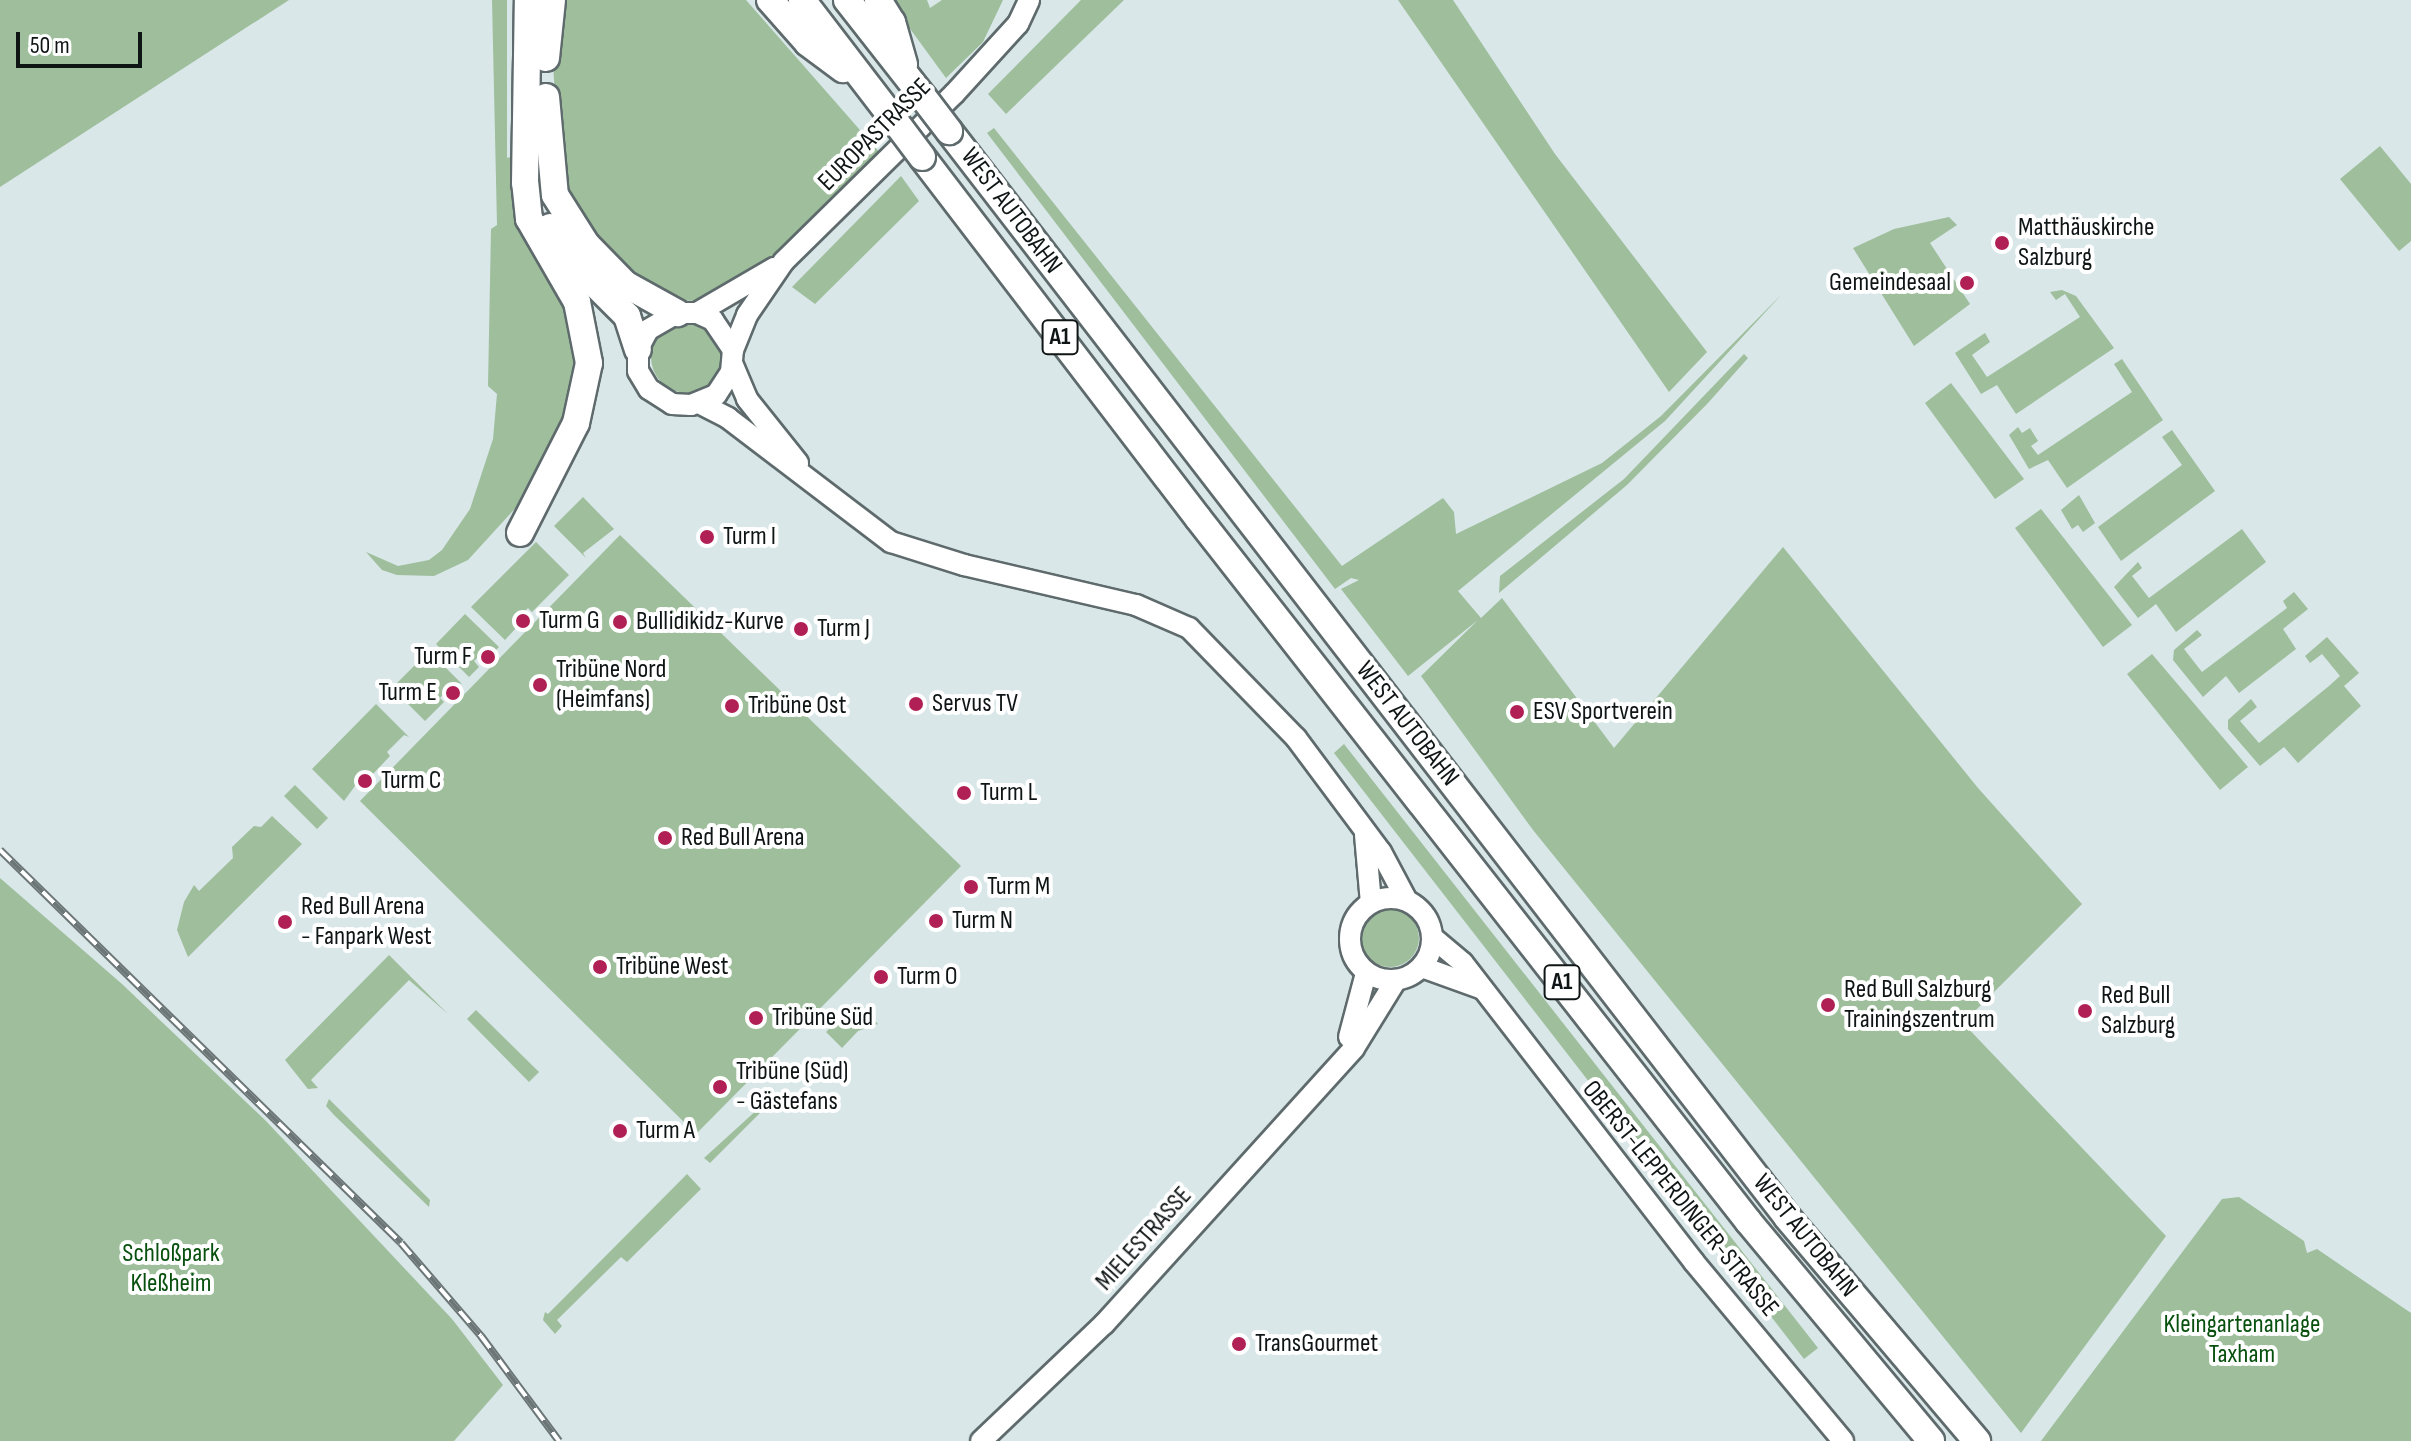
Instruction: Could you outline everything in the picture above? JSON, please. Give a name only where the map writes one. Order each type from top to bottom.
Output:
[{"type":"highway","points":[[520,533],[571,436],[589,363],[577,302],[529,219],[525,183],[529,159],[528,0]]},
{"type":"highway","points":[[552,0],[546,46],[555,195],[586,244],[625,284],[687,313]]},
{"type":"highway","points":[[770,0],[808,43],[868,87]]},
{"type":"highway","name":"WEST AUTOBAHN","points":[[802,0],[1683,1137],[1931,1441]]},
{"type":"highway","name":"WEST AUTOBAHN","points":[[847,0],[1787,1217],[1977,1441]]},
{"type":"highway","points":[[878,0],[892,22],[916,88]]},
{"type":"highway","points":[[529,159],[541,213],[559,243],[627,316],[638,349]]},
{"type":"street","name":"EUROPASTRASSE","points":[[999,44],[1013,0]]},
{"type":"street","name":"EUROPASTRASSE","points":[[699,403],[722,389],[747,315],[784,261],[999,44],[1029,0]]},
{"type":"street","name":"EUROPASTRASSE","points":[[638,349],[654,323],[687,313],[784,261]]},
{"type":"street","points":[[687,313],[720,327],[732,356]]},
{"type":"street","points":[[638,349],[638,371],[655,396],[681,405],[699,403]]},
{"type":"street","name":"OBERST-LEPPERDINGER-STRASSE","points":[[732,356],[756,413],[823,494]]},
{"type":"street","name":"OBERST-LEPPERDINGER-STRASSE","points":[[699,403],[728,418],[868,528],[917,553],[1166,616],[1215,650],[1315,760],[1381,852],[1407,901],[1425,916],[1432,937],[1463,963],[1694,1262],[1843,1441]]},
{"type":"street","name":"OBERST-LEPPERDINGER-STRASSE","points":[[1364,831],[1371,903]]},
{"type":"street","points":[[1407,901],[1371,903],[1356,917],[1349,937],[1353,957],[1366,973],[1396,980],[1422,967],[1432,937]]},
{"type":"street","points":[[1422,967],[1480,988]]},
{"type":"street","name":"MIELESTRASSE","points":[[1337,1062],[1355,1025],[1366,973]]},
{"type":"street","name":"MIELESTRASSE","points":[[981,1441],[1104,1324],[1337,1062],[1354,1048],[1396,980]]},
{"type":"green space","points":[[0,0],[289,0],[0,187]]},
{"type":"green space","points":[[492,0],[507,0],[507,158],[517,155],[573,304],[580,391],[532,490],[468,560],[434,576],[397,575],[382,570],[366,552],[398,566],[429,560],[442,550],[470,509],[493,439],[497,394],[488,386],[491,229],[497,225]]},
{"type":"green space","points":[[561,0],[746,0],[881,154],[791,244],[725,292],[701,301],[665,300],[650,293],[580,223],[560,189],[553,62]]},
{"type":"green space","points":[[889,0],[927,0],[930,8],[942,0],[1003,0],[983,42],[946,78]]},
{"type":"green space","points":[[1081,0],[1124,0],[1006,114],[988,94]]},
{"type":"green space","points":[[1398,0],[1453,0],[1555,154],[1707,352],[1669,392]]},
{"type":"green space","name":"Red Bull Salzburg Trainingszentrum","points":[[994,128],[1342,566],[1443,498],[1454,512],[1456,534],[1602,463],[1661,416],[1782,294],[1665,421],[1458,591],[1481,618],[1502,598],[1614,748],[1783,547],[1978,788],[2082,904],[1963,1023],[2166,1236],[2021,1433],[1533,830],[1421,676],[1478,620],[1408,676],[1341,589],[1359,580],[1351,578],[1335,589],[987,133]]},
{"type":"green space","points":[[2380,146],[2411,184],[2411,241],[2399,251],[2340,179]]},
{"type":"green space","points":[[901,176],[919,201],[815,304],[792,287]]},
{"type":"green space","points":[[1949,217],[1957,225],[1930,243],[1970,304],[1914,346],[1853,248],[1894,229]]},
{"type":"green space","points":[[2062,290],[2076,296],[2114,348],[2016,414],[1997,385],[1981,394],[1955,353],[1985,333],[1990,342],[1972,355],[1987,377],[2080,317],[2065,294],[2056,300],[2050,292]]},
{"type":"green space","points":[[687,321],[707,327],[717,337],[723,357],[717,377],[707,387],[687,393],[667,387],[657,377],[651,357],[657,337],[667,327]]},
{"type":"green space","points":[[1744,354],[1748,358],[1708,403],[1627,485],[1499,593],[1500,576],[1624,479]]},
{"type":"green space","points":[[2122,359],[2163,420],[2067,488],[2048,460],[2029,469],[2009,435],[2018,427],[2022,433],[2030,428],[2038,441],[2031,446],[2038,455],[2132,392],[2114,364]]},
{"type":"green space","points":[[1951,383],[2024,479],[1995,499],[1925,403]]},
{"type":"green space","points":[[2172,430],[2215,491],[2121,561],[2098,527],[2182,465],[2162,437]]},
{"type":"green space","points":[[2079,495],[2095,523],[2083,532],[2078,525],[2072,529],[2061,510]]},
{"type":"green space","points":[[583,497],[614,529],[583,553],[586,558],[554,526]]},
{"type":"green space","points":[[2041,509],[2132,625],[2103,647],[2015,528]]},
{"type":"green space","points":[[2242,529],[2266,562],[2176,632],[2156,604],[2138,618],[2114,587],[2138,562],[2142,568],[2132,576],[2149,598]]},
{"type":"green space","name":"Red Bull Arena","points":[[620,535],[961,866],[696,1134],[360,801]]},
{"type":"green space","points":[[536,542],[569,575],[532,612],[528,608],[513,623],[516,628],[505,640],[471,607]]},
{"type":"green space","points":[[2294,592],[2308,609],[2283,629],[2296,649],[2239,693],[2226,676],[2203,697],[2173,660],[2174,650],[2197,630],[2202,635],[2184,649],[2202,672],[2287,608],[2283,601]]},
{"type":"green space","points":[[465,614],[499,647],[495,651],[490,646],[474,661],[479,667],[469,677],[436,644]]},
{"type":"green space","points":[[2327,637],[2359,673],[2344,686],[2361,706],[2298,763],[2284,747],[2260,766],[2228,729],[2228,720],[2251,699],[2257,707],[2240,721],[2259,743],[2329,686],[2340,676],[2322,654],[2310,663],[2305,656]]},
{"type":"green space","points":[[429,651],[462,684],[455,682],[440,698],[444,702],[425,721],[392,688]]},
{"type":"green space","points":[[2152,654],[2248,767],[2220,790],[2127,674]]},
{"type":"green space","points":[[376,704],[409,737],[404,735],[387,752],[390,756],[372,775],[366,771],[344,801],[312,769]]},
{"type":"green space","points":[[1344,744],[1818,1348],[1804,1359],[1334,753]]},
{"type":"green space","points":[[295,785],[328,818],[317,829],[284,796]]},
{"type":"green space","points":[[272,816],[302,844],[188,957],[177,930],[184,902],[194,885],[199,891],[233,858],[232,847],[254,826],[261,827]]},
{"type":"green space","name":"Schloßpark Kleßheim","points":[[0,878],[122,984],[266,1121],[452,1319],[503,1385],[454,1441],[0,1441]]},
{"type":"green space","points":[[1390,909],[1401,911],[1410,918],[1417,927],[1417,949],[1410,958],[1401,965],[1390,967],[1379,965],[1370,958],[1363,949],[1361,938],[1363,927],[1370,918],[1379,911]]},
{"type":"green space","points":[[389,955],[448,1014],[409,980],[311,1080],[318,1088],[308,1089],[285,1060]]},
{"type":"green space","points":[[861,1007],[878,1024],[858,1031],[842,1048],[826,1032],[838,1020],[843,1025]]},
{"type":"green space","points":[[476,1010],[539,1072],[529,1082],[467,1019]]},
{"type":"green space","points":[[767,1092],[775,1098],[710,1163],[704,1158],[770,1098]]},
{"type":"green space","points":[[329,1099],[430,1200],[429,1207],[334,1115],[326,1106]]},
{"type":"green space","points":[[687,1174],[701,1189],[627,1262],[621,1257],[557,1320],[562,1326],[555,1334],[543,1320],[545,1312],[548,1314]]},
{"type":"green space","name":"Kleingartenanlage Taxham","points":[[2239,1197],[2304,1241],[2307,1253],[2317,1249],[2411,1313],[2411,1441],[2041,1441],[2222,1199]]},
{"type":"railway","points":[[0,850],[401,1243],[481,1336],[559,1441]]},
{"type":"place","name":"Matthäuskirche Salzburg","points":[[2002,243]]},
{"type":"place","name":"Gemeindesaal","points":[[1967,283]]},
{"type":"place","name":"Turm I","points":[[707,537]]},
{"type":"place","name":"Turm G","points":[[523,621]]},
{"type":"place","name":"Bullidikidz-Kurve","points":[[620,622]]},
{"type":"place","name":"Turm J","points":[[801,629]]},
{"type":"place","name":"Turm F","points":[[488,657]]},
{"type":"place","name":"Tribüne Nord (Heimfans)","points":[[540,685]]},
{"type":"place","name":"Turm E","points":[[453,693]]},
{"type":"place","name":"Servus TV","points":[[916,704]]},
{"type":"place","name":"Tribüne Ost","points":[[732,706]]},
{"type":"place","name":"ESV Sportverein","points":[[1517,712]]},
{"type":"place","name":"Turm C","points":[[365,781]]},
{"type":"place","name":"Turm L","points":[[964,793]]},
{"type":"place","name":"Red Bull Arena","points":[[665,838]]},
{"type":"place","name":"Turm M","points":[[971,887]]},
{"type":"place","name":"Turm N","points":[[936,921]]},
{"type":"place","name":"Red Bull Arena - Fanpark West","points":[[285,922]]},
{"type":"place","name":"Tribüne West","points":[[600,967]]},
{"type":"place","name":"Turm O","points":[[881,977]]},
{"type":"place","name":"Red Bull Salzburg Trainingszentrum","points":[[1828,1005]]},
{"type":"place","name":"Red Bull Salzburg","points":[[2085,1011]]},
{"type":"place","name":"Tribüne Süd","points":[[756,1018]]},
{"type":"place","name":"Tribüne (Süd) - Gästefans","points":[[720,1087]]},
{"type":"place","name":"Turm A","points":[[620,1131]]},
{"type":"place","name":"TransGourmet","points":[[1239,1344]]}]
